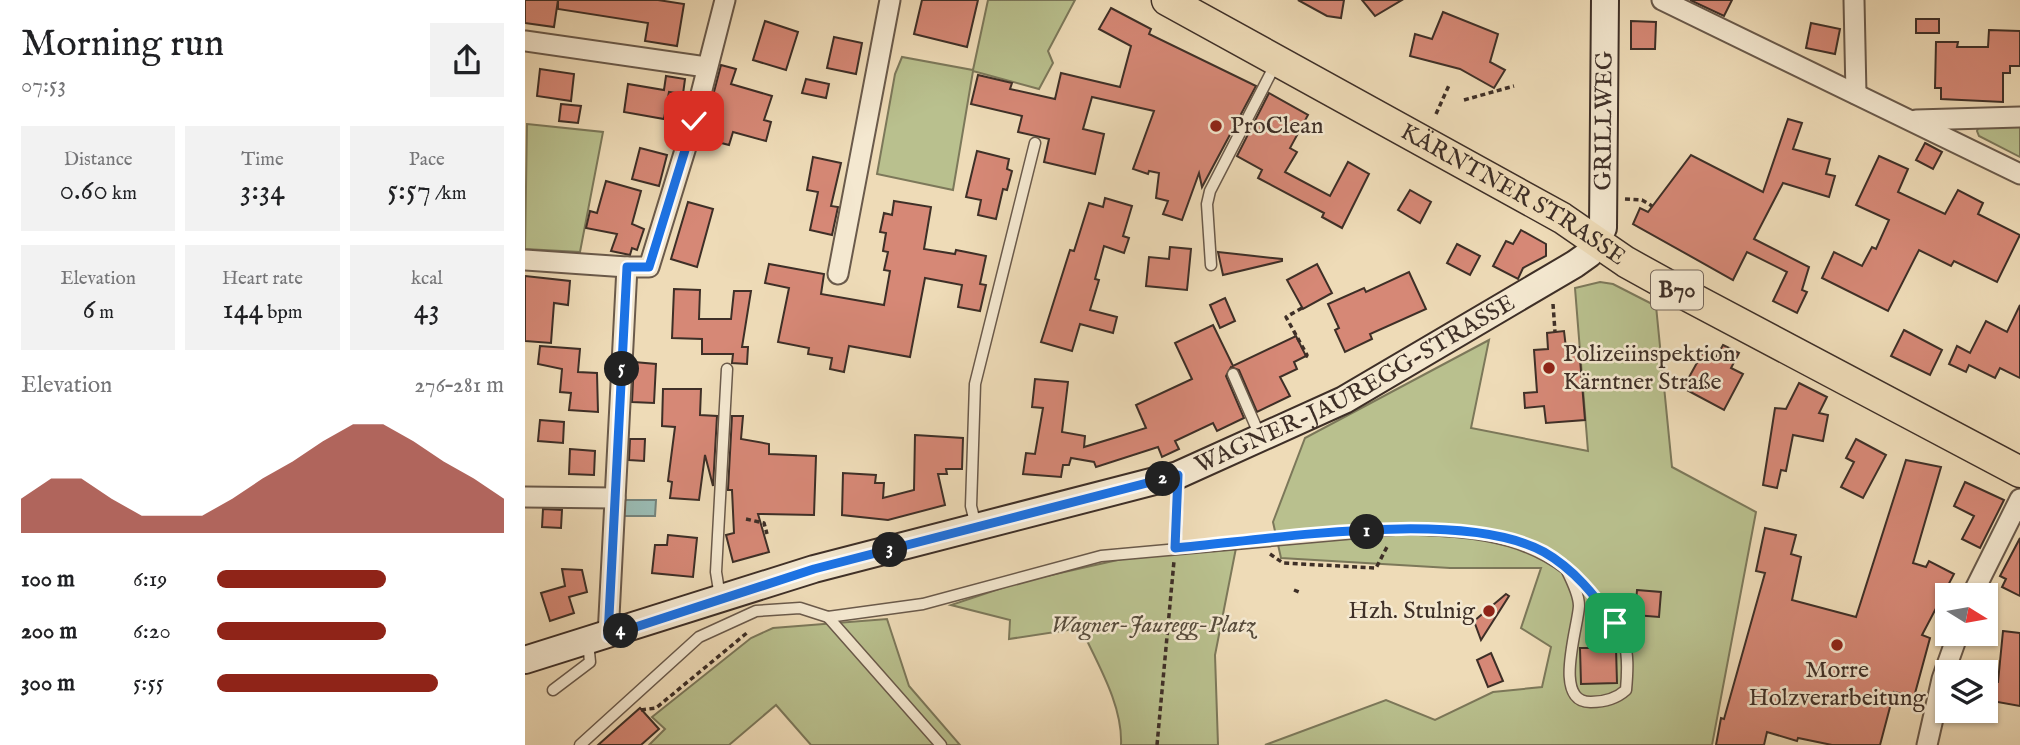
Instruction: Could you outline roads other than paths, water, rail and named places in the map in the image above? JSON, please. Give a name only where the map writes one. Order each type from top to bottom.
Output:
[{"type":"main road","name":"KÄRNTNER STRASSE","points":[[1167,0],[1196,11],[1277,62],[1562,218],[1595,242],[1673,288],[2020,472]]},
{"type":"main road","name":"GRILLWEG","points":[[1595,242],[1603,228],[1605,0]]},
{"type":"main road","name":"WAGNER-JAUREGG-STRASSE","points":[[525,660],[814,569],[976,528],[1178,487],[1261,439],[1344,400],[1448,341],[1575,264],[1589,254],[1595,242]]},
{"type":"street","points":[[525,260],[649,267],[694,121],[725,0]]},
{"type":"street","points":[[838,274],[890,0]]},
{"type":"street","points":[[1662,0],[2020,174]]},
{"type":"street","points":[[1854,0],[1856,94]]},
{"type":"street","points":[[525,41],[706,67]]},
{"type":"street","points":[[1912,120],[2020,117]]},
{"type":"street","points":[[598,639],[615,498],[627,267]]},
{"type":"street","points":[[525,497],[615,498]]},
{"type":"street","points":[[1978,583],[2020,499]]},
{"type":"street","points":[[1931,744],[1942,679],[1954,646]]},
{"type":"lane","points":[[1211,265],[1207,204],[1210,191],[1277,62]]},
{"type":"lane","points":[[976,528],[971,506],[975,384],[1035,143]]},
{"type":"lane","points":[[720,598],[716,572],[727,369]]},
{"type":"lane","points":[[1233,374],[1261,439]]},
{"type":"lane","points":[[1175,548],[1178,487]]},
{"type":"lane","points":[[580,745],[699,637],[756,611],[800,608],[828,617],[923,604],[1101,556],[1401,529],[1447,530],[1514,541],[1542,551],[1564,565],[1590,591],[1623,636],[1629,654],[1626,690],[1619,696],[1587,703],[1577,698],[1570,687],[1570,663],[1579,603],[1564,565]]},
{"type":"lane","points":[[828,617],[941,745]]},
{"type":"lane","points":[[553,690],[590,662],[598,639]]},
{"type":"water","points":[[623,500],[656,500],[655,516],[623,516]]},
{"type":"place","name":"ProClean","points":[[1216,126]]},
{"type":"place","name":"Polizeiinspektion Kärntner Straße","points":[[1549,368]]},
{"type":"place","name":"Hzh. Stulnig","points":[[1489,611]]},
{"type":"place","name":"Morre Holzverarbeitung","points":[[1837,645]]},
{"type":"park label","name":"Wagner-Jauregg-Platz","points":[[1153,625]]}]
